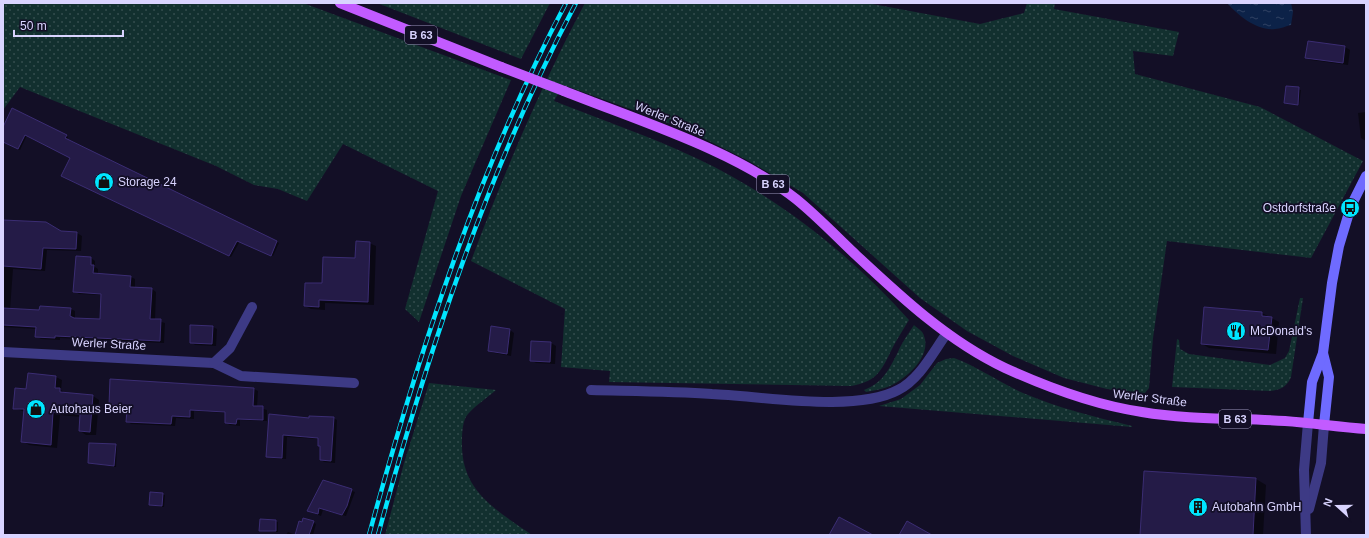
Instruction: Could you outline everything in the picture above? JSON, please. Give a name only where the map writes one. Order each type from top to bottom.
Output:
[{"type":"main road","name":"Werler Straße","points":[[340,3],[702,146],[747,167],[796,199],[921,313],[947,333],[1005,368],[1051,388],[1110,406],[1162,414],[1366,429]]},
{"type":"main road","points":[[1308,424],[1312,382],[1324,353],[1332,283],[1339,246],[1351,206],[1366,176]]},
{"type":"main road","points":[[1324,353],[1329,377],[1324,425]]},
{"type":"street","points":[[214,363],[230,348],[252,307]]},
{"type":"street","points":[[591,390],[712,394],[829,402],[876,399],[899,390],[916,376],[947,333]]},
{"type":"street","name":"Werler Straße","points":[[3,352],[214,363],[241,376],[354,383]]},
{"type":"street","points":[[1306,535],[1304,470],[1308,424]]},
{"type":"street","points":[[1306,517],[1321,463],[1324,425]]},
{"type":"green space","points":[[3,3],[303,3],[511,80],[461,196],[419,322],[405,309],[438,191],[343,144],[307,201],[278,189],[254,185],[216,166],[20,87],[3,110]]},
{"type":"green space","points":[[377,3],[550,3],[521,59]]},
{"type":"green space","points":[[585,3],[867,3],[980,24],[1024,13],[1027,3],[1055,3],[1054,9],[1179,32],[1173,56],[1133,51],[1135,74],[1260,107],[1363,161],[1311,258],[1167,241],[1153,338],[1149,388],[1145,393],[1107,389],[1064,378],[1013,356],[967,331],[920,298],[803,193],[749,161],[699,136],[653,117],[563,85],[554,101],[681,151],[728,174],[784,209],[837,250],[862,272],[909,320],[883,367],[874,377],[861,384],[851,386],[609,382],[610,371],[561,367],[565,309],[471,261],[538,98]]},
{"type":"green space","points":[[1300,298],[1303,298],[1291,377],[1283,387],[1270,391],[1172,387],[1177,339],[1179,340],[1180,349],[1189,354],[1270,365],[1285,358],[1289,351]]},
{"type":"green space","points":[[914,325],[924,336],[925,344],[921,359],[916,366],[896,383],[882,389],[866,392],[864,390],[876,384],[885,375]]},
{"type":"green space","points":[[954,358],[1023,393],[1077,412],[1132,427],[879,406],[901,399],[920,385],[937,363],[946,359]]},
{"type":"green space","points":[[429,383],[496,390],[466,416],[462,433],[463,458],[467,473],[482,497],[493,507],[532,535],[385,535],[404,463]]},
{"type":"water","points":[[1227,3],[1291,3],[1293,12],[1291,25],[1277,29],[1262,28],[1249,22]]},
{"type":"building","points":[[1308,41],[1345,46],[1343,63],[1305,58]]},
{"type":"building","points":[[1286,86],[1299,87],[1298,105],[1284,103]]},
{"type":"building","points":[[12,108],[67,135],[65,138],[277,241],[271,256],[237,241],[229,256],[61,176],[70,158],[25,135],[18,149],[3,142],[3,127]]},
{"type":"building","points":[[3,220],[46,222],[61,231],[77,232],[76,249],[43,248],[41,269],[3,266]]},
{"type":"building","points":[[356,241],[370,242],[368,302],[319,300],[319,307],[304,306],[305,283],[322,283],[323,257],[355,258]]},
{"type":"building","points":[[76,256],[91,257],[91,265],[94,265],[93,273],[131,276],[130,287],[152,288],[150,319],[161,319],[160,341],[55,336],[55,338],[35,337],[36,327],[3,325],[3,308],[39,310],[40,306],[71,308],[70,316],[74,318],[100,319],[101,294],[73,292]]},
{"type":"building","name":"McDonald's","points":[[1204,307],[1262,312],[1262,316],[1272,317],[1268,350],[1201,344]]},
{"type":"building","points":[[190,325],[213,326],[212,344],[190,343]]},
{"type":"building","points":[[491,326],[510,329],[507,354],[488,351]]},
{"type":"building","points":[[531,341],[551,342],[550,362],[530,361]]},
{"type":"building","name":"Autohaus Beier","points":[[28,373],[56,376],[55,388],[60,388],[60,392],[93,395],[90,432],[79,431],[80,414],[53,412],[51,445],[21,442],[24,409],[13,409],[15,388],[26,389]]},
{"type":"building","points":[[110,379],[254,388],[253,406],[263,406],[263,420],[237,419],[236,424],[225,423],[225,412],[190,410],[190,417],[172,416],[171,424],[126,422],[127,410],[117,410],[117,405],[109,405]]},
{"type":"building","points":[[269,414],[309,418],[309,416],[334,417],[331,461],[320,460],[320,446],[318,446],[318,438],[283,435],[282,458],[266,457]]},
{"type":"building","points":[[89,443],[116,444],[114,466],[88,463]]},
{"type":"building","name":"Autobahn GmbH","points":[[1144,471],[1256,478],[1253,535],[1140,535]]},
{"type":"building","points":[[323,480],[352,489],[347,506],[342,515],[319,508],[318,514],[307,511]]},
{"type":"building","points":[[150,492],[163,493],[162,506],[149,505]]},
{"type":"building","points":[[839,517],[873,535],[829,535]]},
{"type":"building","points":[[303,518],[314,521],[309,535],[295,535],[299,521],[302,522]]},
{"type":"building","points":[[260,519],[276,520],[276,531],[259,531]]},
{"type":"building","points":[[907,521],[932,535],[899,535]]},
{"type":"railway","points":[[369,535],[408,398],[453,263],[505,131],[534,67],[566,3]]},
{"type":"railway","points":[[378,535],[397,466],[462,263],[487,197],[515,131],[544,67],[576,3]]},
{"type":"place","name":"Storage 24","points":[[104,182]]},
{"type":"place","name":"Ostdorfstraße","points":[[1350,208]]},
{"type":"place","name":"McDonald's","points":[[1236,331]]},
{"type":"place","name":"Autohaus Beier","points":[[36,409]]},
{"type":"place","name":"Autobahn GmbH","points":[[1198,507]]}]
